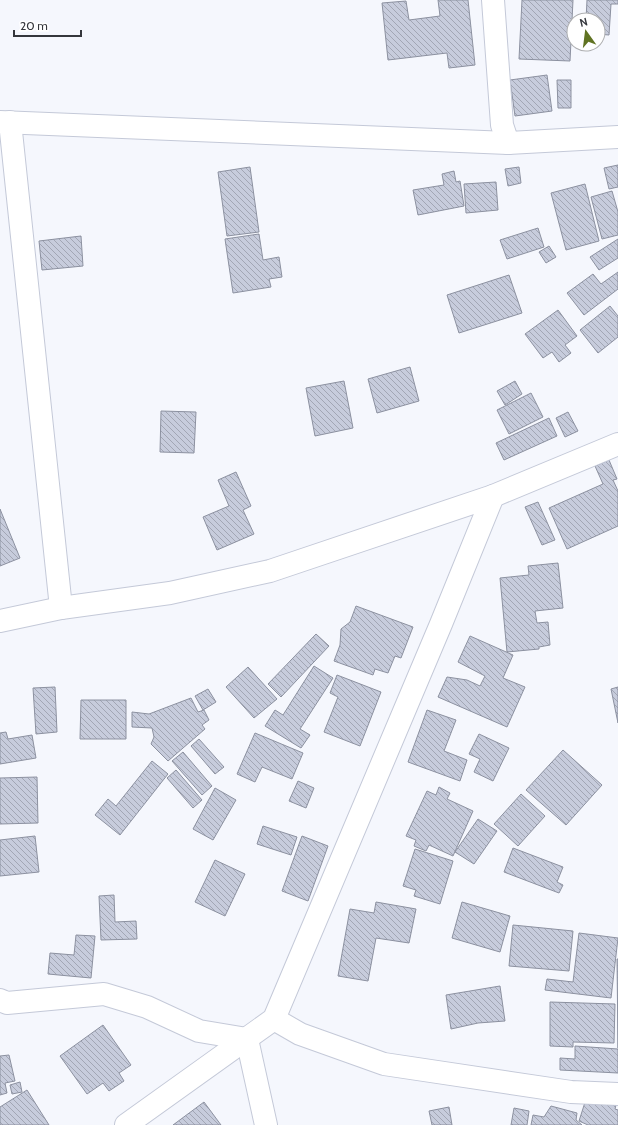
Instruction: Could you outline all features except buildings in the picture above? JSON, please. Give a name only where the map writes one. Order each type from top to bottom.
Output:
[{"type":"street","points":[[493,0],[502,125],[508,143]]},
{"type":"street","points":[[61,608],[5,122],[508,143],[618,137]]},
{"type":"street","points":[[0,621],[61,608],[170,592],[270,571],[493,496],[618,444]]},
{"type":"street","points":[[126,1125],[274,1019],[441,624],[493,496]]},
{"type":"street","points":[[0,1000],[7,1003],[104,994],[147,1007],[199,1031],[247,1039]]},
{"type":"street","points":[[274,1019],[300,1034],[384,1064],[571,1092],[618,1094]]},
{"type":"street","points":[[247,1039],[266,1125]]}]
